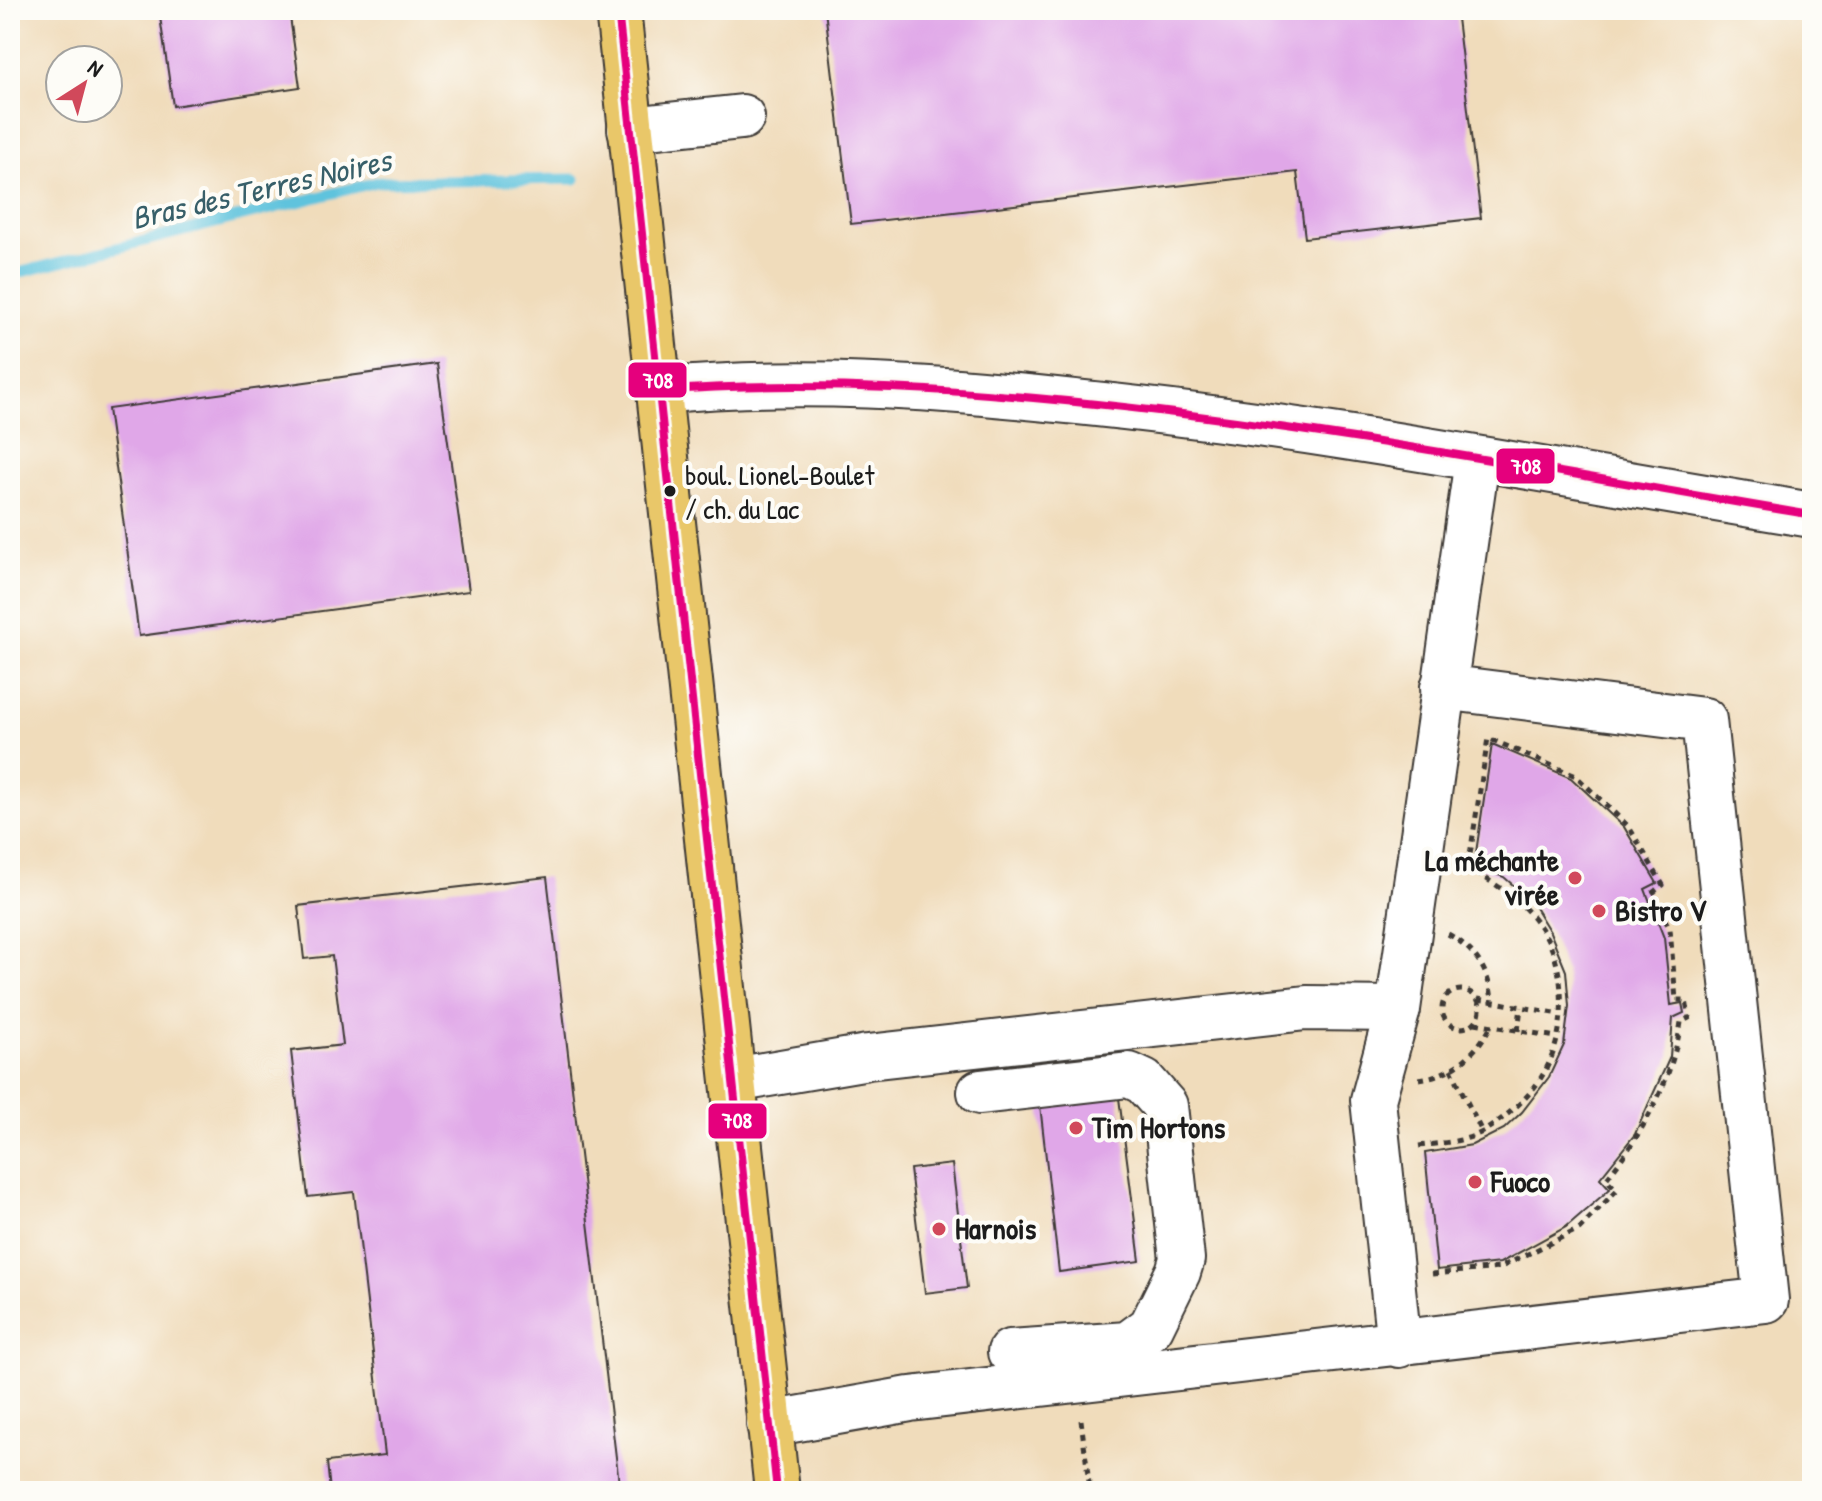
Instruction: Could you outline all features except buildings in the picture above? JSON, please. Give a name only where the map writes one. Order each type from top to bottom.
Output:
[{"type":"main road","points":[[618,10],[777,1491]]},
{"type":"street","points":[[630,129],[742,117]]},
{"type":"street","points":[[659,391],[747,383],[828,383],[986,393],[1187,414],[1812,515]]},
{"type":"street","points":[[1399,1345],[1373,1100],[1398,1009],[1477,460]]},
{"type":"street","points":[[769,1424],[910,1399],[1399,1345],[1766,1300],[1704,720],[1443,687]]},
{"type":"street","points":[[734,1080],[868,1057],[1306,1008],[1398,1009]]},
{"type":"street","points":[[980,1092],[1129,1075],[1157,1093],[1165,1106],[1182,1259],[1151,1327],[1128,1344],[1010,1352]]},
{"type":"path","points":[[1430,1261],[1432,1275],[1499,1268],[1579,1229],[1617,1190],[1606,1179],[1640,1137],[1674,1059],[1681,1022],[1689,1018],[1686,1000],[1676,1000],[1670,929],[1651,894],[1663,885],[1629,827],[1576,776],[1488,738]]},
{"type":"path","points":[[1406,1146],[1449,1142],[1482,1132],[1518,1106],[1543,1075],[1556,1037],[1561,990],[1543,929],[1506,890],[1471,870]]},
{"type":"path","points":[[1437,929],[1461,942],[1474,954],[1486,971],[1492,1002]]},
{"type":"path","points":[[1478,999],[1481,1012],[1475,1023],[1466,1029],[1454,1027],[1445,1020],[1442,1007],[1446,996],[1460,990],[1468,991],[1478,999],[1560,1014]]},
{"type":"path","points":[[1518,1031],[1521,1007]]},
{"type":"path","points":[[1475,1023],[1556,1037]]},
{"type":"path","points":[[1414,1079],[1451,1069],[1475,1050],[1491,1025]]},
{"type":"path","points":[[1451,1069],[1482,1132]]},
{"type":"path","points":[[1415,1146],[1417,1160]]},
{"type":"path","points":[[1075,1380],[1090,1491]]},
{"type":"waterway","name":"Bras des Terres Noires","points":[[10,275],[377,182],[575,179]]},
{"type":"transit line","name":"708","points":[[618,10],[777,1491]]},
{"type":"transit line","name":"708","points":[[659,391],[834,386],[1008,396],[1124,407],[1383,443],[1812,515]]},
{"type":"place","name":"boul. Lionel-Boulet / ch. du Lac","points":[[670,491]]},
{"type":"place","name":"La méchante virée","points":[[1575,878]]},
{"type":"place","name":"Bistro V","points":[[1599,911]]},
{"type":"place","name":"Tim Hortons","points":[[1076,1128]]},
{"type":"place","name":"Fuoco","points":[[1475,1182]]},
{"type":"place","name":"Harnois","points":[[939,1229]]}]
